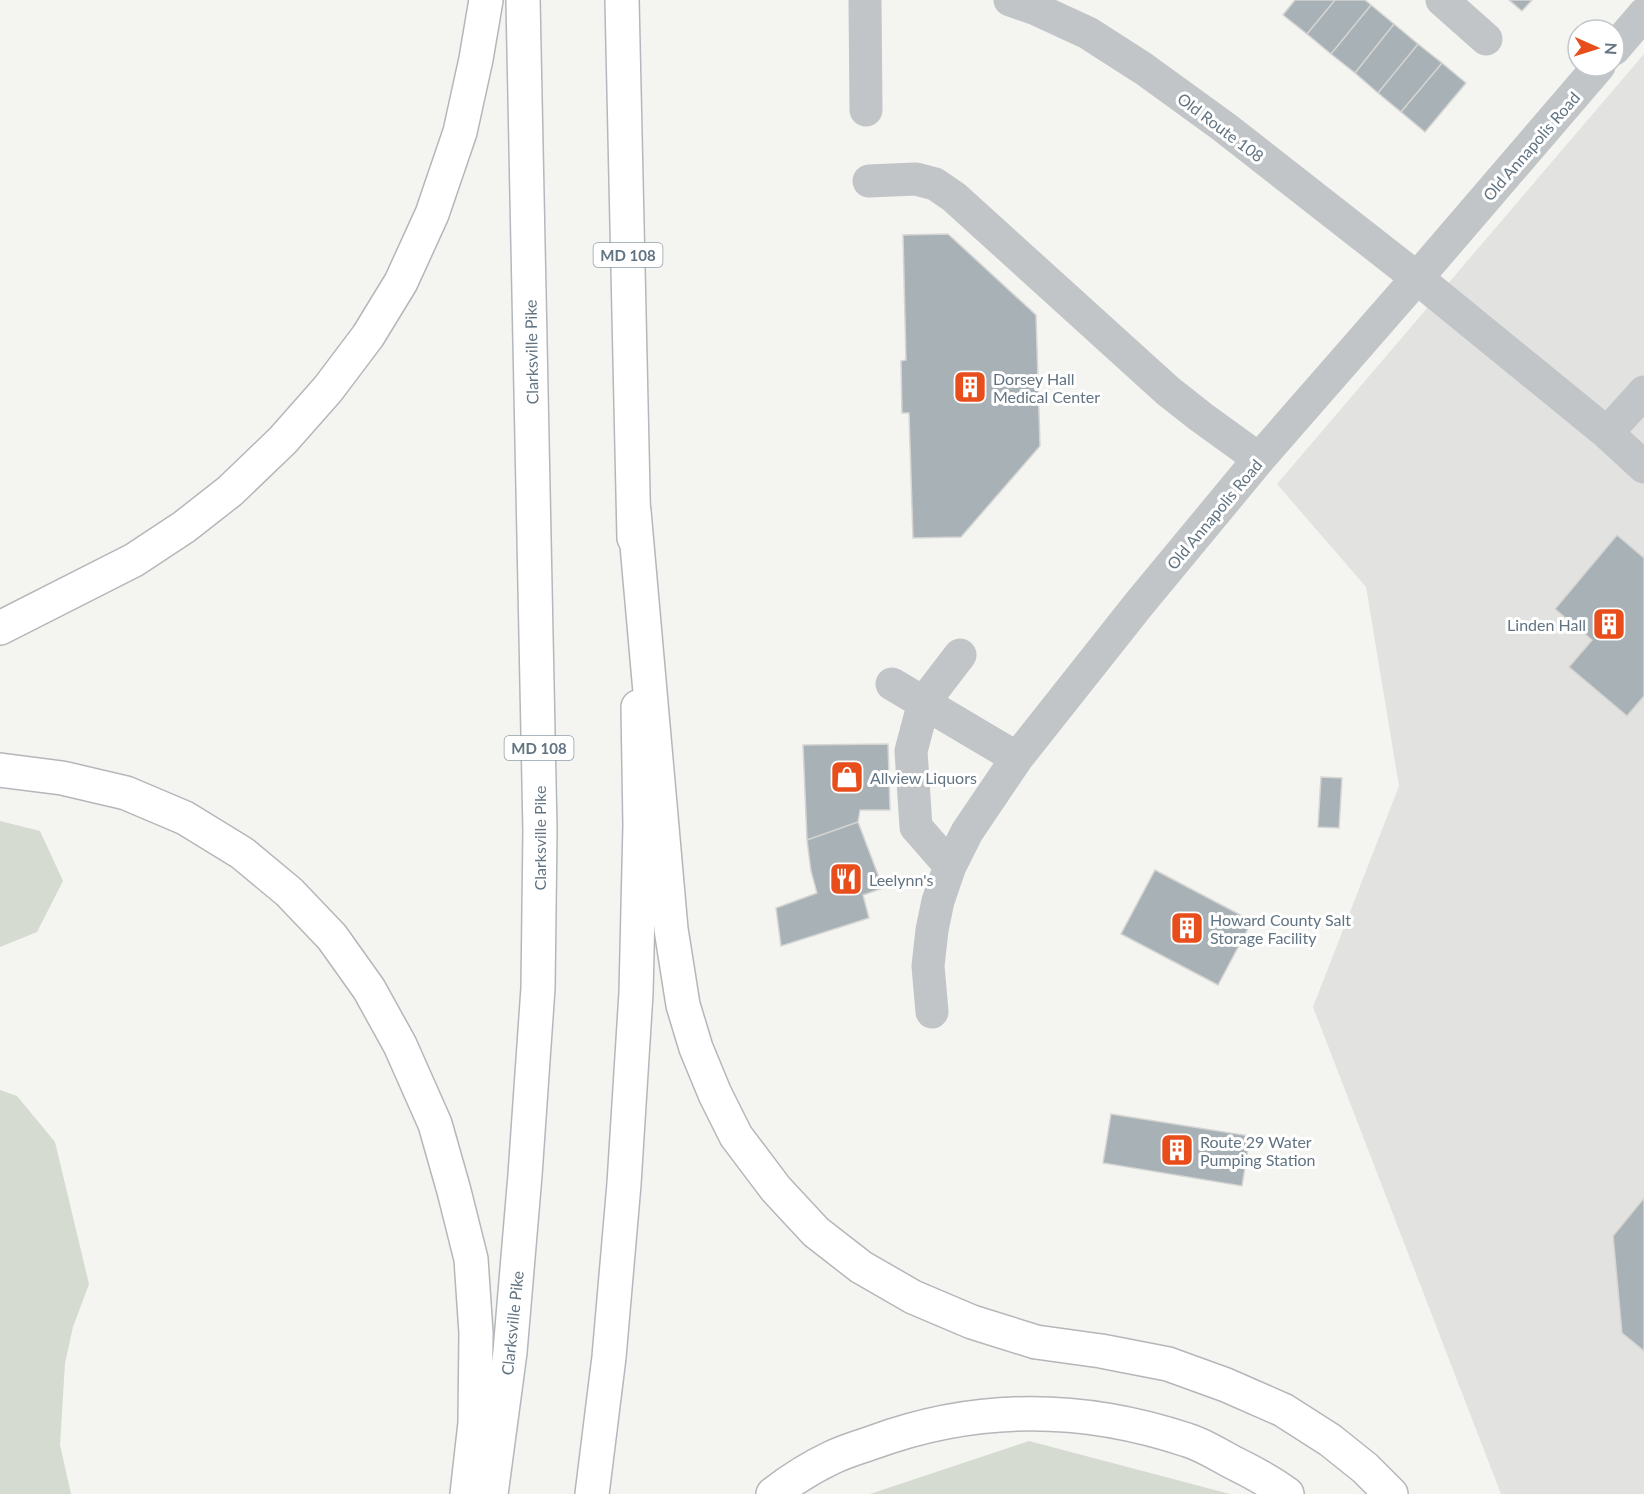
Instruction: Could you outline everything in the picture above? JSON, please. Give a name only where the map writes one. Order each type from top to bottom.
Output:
[{"type":"main road","points":[[0,628],[134,560],[184,527],[230,492],[283,440],[328,389],[368,336],[395,291],[432,214],[460,132],[486,0]]},
{"type":"main road","name":"Clarksville Pike","points":[[491,1494],[510,1352],[538,988],[540,807],[523,0]]},
{"type":"main road","name":"MD 108","points":[[592,1494],[610,1346],[624,1184],[636,993],[640,825],[622,0]]},
{"type":"main road","points":[[634,510],[670,929],[682,1005],[696,1048],[736,1136],[776,1189],[816,1232],[861,1268],[913,1297],[972,1322],[1036,1342],[1101,1351],[1167,1364],[1226,1385],[1283,1410],[1330,1440],[1365,1468],[1391,1494]]},
{"type":"main road","points":[[0,770],[62,778],[126,793],[185,818],[242,853],[289,892],[332,937],[369,989],[400,1045],[435,1124],[471,1259],[476,1333],[475,1412],[467,1494]]},
{"type":"main road","points":[[773,1494],[831,1458],[886,1438],[930,1425],[982,1416],[1033,1413],[1091,1417],[1189,1440],[1271,1482],[1287,1494]]},
{"type":"street","points":[[865,0],[866,110]]},
{"type":"street","name":"Old Route 108","points":[[1010,0],[1036,9],[1088,33],[1144,69],[1224,127],[1418,278],[1607,433],[1644,467]]},
{"type":"street","points":[[1442,0],[1486,39]]},
{"type":"street","points":[[1626,35],[1644,14]]},
{"type":"street","name":"Old Annapolis Road","points":[[932,1012],[928,966],[938,901],[950,866],[967,832],[1017,758],[1139,604],[1260,459],[1589,78]]},
{"type":"street","points":[[869,181],[916,179],[935,184],[954,197],[1168,391],[1260,459]]},
{"type":"street","points":[[1607,433],[1644,392]]},
{"type":"street","points":[[950,866],[916,827],[911,751],[924,702],[960,655]]},
{"type":"street","points":[[892,684],[1017,758]]},
{"type":"shaded area","points":[[1644,54],[1644,1494],[1501,1494],[1313,1007],[1399,786],[1366,587],[1277,484],[1624,78],[1626,78]]},
{"type":"shaded area","points":[[0,821],[40,831],[63,881],[37,932],[0,947]]},
{"type":"shaded area","points":[[0,1090],[17,1096],[55,1142],[89,1284],[73,1327],[65,1363],[60,1445],[71,1494],[0,1494]]},
{"type":"shaded area","points":[[1029,1441],[1230,1494],[870,1494]]},
{"type":"building","points":[[1295,0],[1335,0],[1307,34],[1283,15]]},
{"type":"building","points":[[1335,0],[1365,0],[1371,5],[1331,54],[1307,34]]},
{"type":"building","points":[[1509,0],[1532,0],[1522,11]]},
{"type":"building","points":[[1371,5],[1394,24],[1355,73],[1331,54]]},
{"type":"building","points":[[1394,24],[1418,44],[1378,93],[1355,73]]},
{"type":"building","points":[[1418,44],[1442,63],[1401,112],[1378,93]]},
{"type":"building","points":[[1442,63],[1466,83],[1425,132],[1401,112]]},
{"type":"building","name":"Dorsey Hall Medical Center","points":[[948,234],[1036,315],[1040,446],[961,537],[913,538],[909,413],[902,413],[901,361],[906,360],[903,235]]},
{"type":"building","name":"Linden Hall","points":[[1617,535],[1644,558],[1644,696],[1627,716],[1569,667],[1592,640],[1555,609]]},
{"type":"building","name":"Allview Liquors","points":[[888,744],[890,810],[860,810],[858,822],[807,840],[803,745]]},
{"type":"building","points":[[1321,777],[1342,778],[1339,828],[1318,827]]},
{"type":"building","name":"Leelynn's","points":[[858,822],[883,888],[863,895],[869,918],[781,946],[776,908],[817,893],[811,871],[807,840]]},
{"type":"building","name":"Howard County Salt Storage Facility","points":[[1155,870],[1252,921],[1218,985],[1121,934]]},
{"type":"building","name":"Route 29 Water Pumping Station","points":[[1111,1114],[1250,1136],[1242,1186],[1103,1163]]},
{"type":"building","points":[[1644,1198],[1644,1351],[1622,1333],[1613,1236]]},
{"type":"place","name":"Dorsey Hall Medical Center","points":[[970,387]]},
{"type":"place","name":"Linden Hall","points":[[1609,624]]},
{"type":"place","name":"Allview Liquors","points":[[847,777]]},
{"type":"place","name":"Leelynn's","points":[[846,879]]},
{"type":"place","name":"Howard County Salt Storage Facility","points":[[1187,928]]},
{"type":"place","name":"Route 29 Water Pumping Station","points":[[1177,1150]]}]
